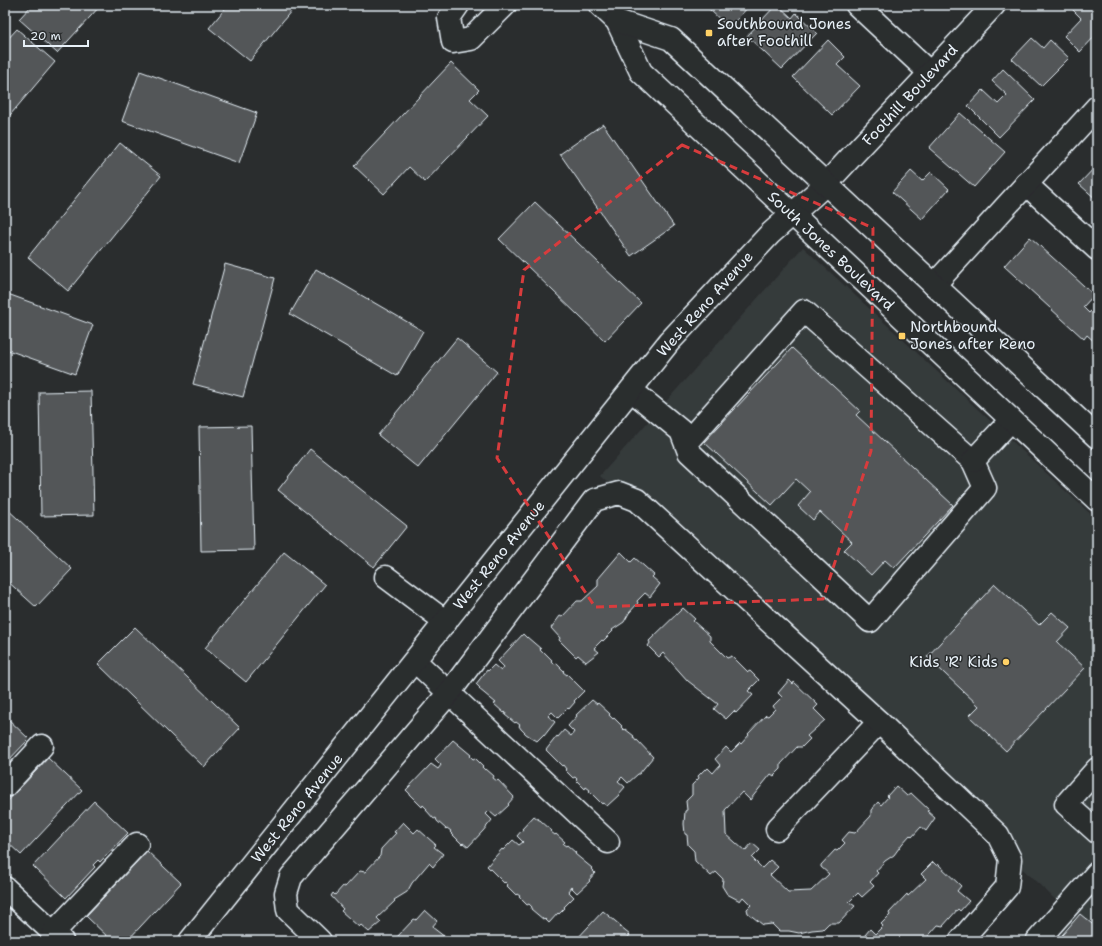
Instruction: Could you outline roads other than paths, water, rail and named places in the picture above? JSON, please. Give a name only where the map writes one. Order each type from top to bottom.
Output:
[{"type":"street","points":[[458,5],[449,18],[454,42],[471,39],[505,5]]},
{"type":"street","name":"South Jones Boulevard","points":[[600,5],[618,21],[671,39],[1097,437]]},
{"type":"street","points":[[857,5],[930,73]]},
{"type":"street","name":"Foothill Boulevard","points":[[826,184],[994,5]]},
{"type":"street","name":"South Jones Boulevard","points":[[618,21],[641,72],[1097,500]]},
{"type":"street","points":[[934,285],[1097,107]]},
{"type":"street","name":"West Reno Avenue","points":[[190,941],[669,342],[770,234],[826,184]]},
{"type":"street","points":[[1026,184],[1097,249]]},
{"type":"street","points":[[631,390],[681,431],[689,452],[870,621],[985,488],[973,461],[804,311],[686,442]]},
{"type":"street","points":[[973,461],[1011,420]]},
{"type":"street","points":[[320,941],[288,910],[286,893],[291,877],[449,693],[594,500],[619,493],[637,500],[879,722],[998,834],[1010,858],[1007,887],[960,941]]},
{"type":"street","points":[[386,577],[446,622]]},
{"type":"street","points":[[415,661],[608,842]]},
{"type":"street","points":[[777,828],[879,722]]},
{"type":"street","points":[[5,786],[42,746]]},
{"type":"street","points":[[1097,769],[1066,804],[1097,832]]},
{"type":"street","points":[[5,888],[59,939],[137,844]]},
{"type":"street","points":[[1037,941],[1097,873]]},
{"type":"place","name":"Southbound Jones after Foothill","points":[[709,33]]},
{"type":"place","name":"Northbound Jones after Reno","points":[[902,336]]},
{"type":"place","name":"Kids 'R' Kids","points":[[1006,662]]}]
